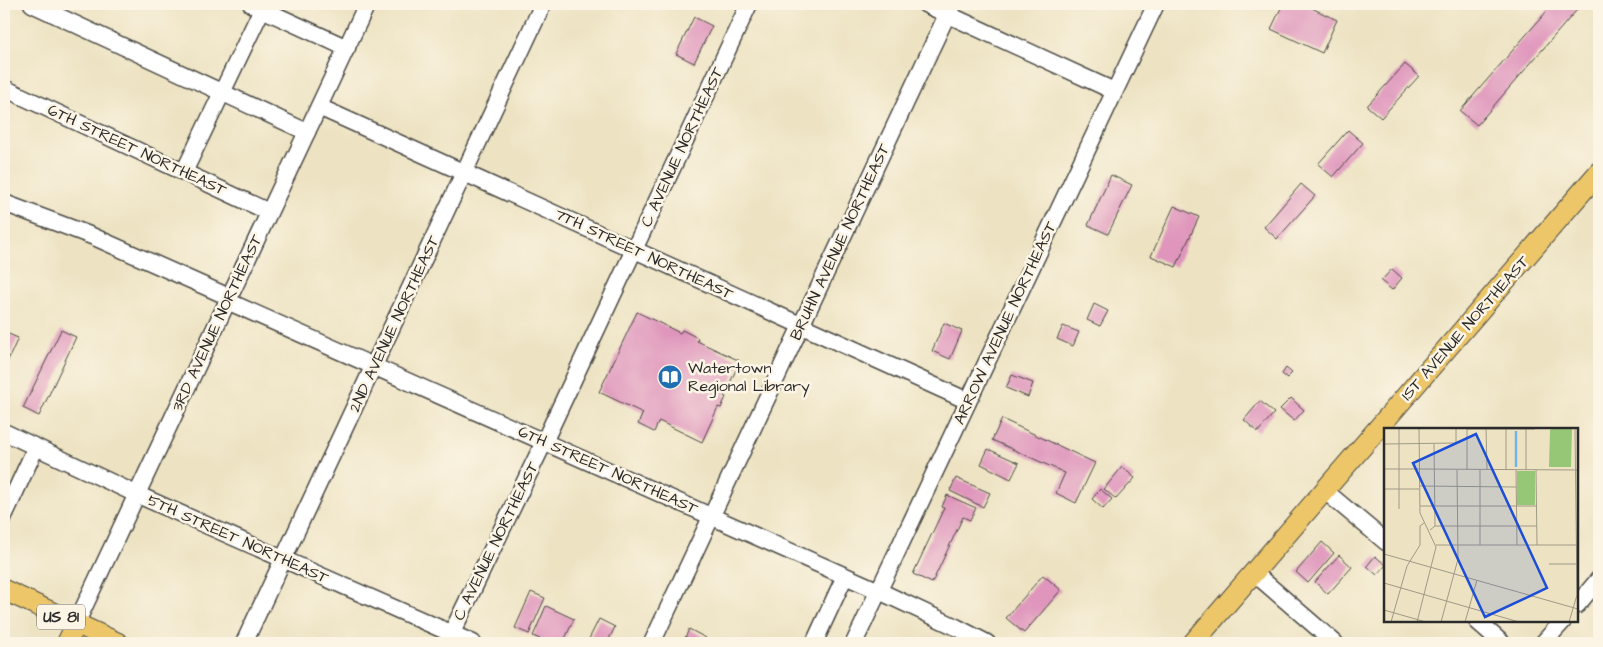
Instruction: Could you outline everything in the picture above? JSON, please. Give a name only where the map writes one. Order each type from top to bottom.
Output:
[{"type":"main road","name":"1ST AVENUE NORTHEAST","points":[[1193,643],[1599,172]]},
{"type":"main road","name":"US 81","points":[[4,590],[118,643]]},
{"type":"main road","name":"3RD AVENUE NORTHEAST","points":[[67,643],[76,624]]},
{"type":"street","points":[[32,4],[307,132]]},
{"type":"street","name":"3RD AVENUE NORTHEAST","points":[[76,624],[368,4]]},
{"type":"street","name":"2ND AVENUE NORTHEAST","points":[[244,643],[543,4]]},
{"type":"street","name":"C AVENUE NORTHEAST","points":[[449,638],[544,442],[748,4]]},
{"type":"street","points":[[925,4],[950,9],[1114,90]]},
{"type":"street","name":"ARROW AVENUE NORTHEAST","points":[[854,643],[1156,4]]},
{"type":"street","points":[[184,172],[222,92],[256,6],[347,48]]},
{"type":"street","name":"BRUHN AVENUE NORTHEAST","points":[[652,643],[710,516],[950,9]]},
{"type":"street","name":"6TH STREET NORTHEAST","points":[[4,88],[269,212]]},
{"type":"street","name":"7TH STREET NORTHEAST","points":[[319,107],[968,401]]},
{"type":"street","name":"6TH STREET NORTHEAST","points":[[4,203],[92,236],[374,367],[879,591],[987,643]]},
{"type":"street","name":"5TH STREET NORTHEAST","points":[[4,432],[136,494],[284,559],[449,638],[473,643]]},
{"type":"street","points":[[4,516],[36,447]]},
{"type":"street","points":[[1325,490],[1384,540]]},
{"type":"street","points":[[1254,573],[1335,643]]},
{"type":"street","points":[[814,643],[845,576]]},
{"type":"street","points":[[1578,603],[1599,579]]},
{"type":"street","points":[[1478,622],[1502,643]]},
{"type":"street","points":[[1543,643],[1562,622]]},
{"type":"building","points":[[1283,4],[1303,4],[1337,20],[1322,53],[1271,29]]},
{"type":"building","points":[[1553,4],[1582,4],[1477,125],[1460,111]]},
{"type":"building","points":[[694,17],[712,26],[694,63],[676,54]]},
{"type":"building","points":[[1405,64],[1419,76],[1381,118],[1367,106]]},
{"type":"building","points":[[1348,130],[1363,143],[1333,177],[1318,164]]},
{"type":"building","points":[[1111,175],[1132,185],[1108,234],[1088,225]]},
{"type":"building","points":[[1301,184],[1315,196],[1277,239],[1264,227]]},
{"type":"building","points":[[1174,206],[1199,217],[1176,267],[1151,256]]},
{"type":"building","points":[[1392,269],[1402,278],[1392,290],[1381,281]]},
{"type":"building","points":[[1094,304],[1108,311],[1100,326],[1087,320]]},
{"type":"building","name":"Watertown Regional Library","points":[[637,312],[680,333],[682,330],[698,338],[697,341],[740,361],[724,396],[726,397],[721,408],[718,407],[702,442],[659,421],[654,432],[638,424],[643,413],[599,392]]},
{"type":"building","points":[[944,323],[962,331],[950,359],[932,351]]},
{"type":"building","points":[[1063,326],[1079,332],[1073,346],[1057,339]]},
{"type":"building","points":[[61,330],[76,337],[39,416],[23,408]]},
{"type":"building","points":[[4,332],[18,338],[4,369]]},
{"type":"building","points":[[1286,368],[1292,373],[1287,378],[1282,374]]},
{"type":"building","points":[[1012,375],[1033,383],[1028,397],[1006,388]]},
{"type":"building","points":[[1291,398],[1304,410],[1294,421],[1280,409]]},
{"type":"building","points":[[1260,401],[1274,413],[1258,432],[1244,420]]},
{"type":"building","points":[[1002,419],[1095,463],[1076,503],[1056,493],[1065,473],[992,440]]},
{"type":"building","points":[[988,449],[1019,463],[1011,479],[981,464]]},
{"type":"building","points":[[1122,467],[1135,478],[1116,499],[1104,489]]},
{"type":"building","points":[[956,478],[990,493],[983,507],[950,491]]},
{"type":"building","points":[[1100,489],[1112,499],[1103,509],[1092,499]]},
{"type":"building","points":[[947,495],[976,508],[970,520],[963,517],[932,583],[913,574],[944,508],[942,507]]},
{"type":"building","points":[[1322,542],[1334,553],[1308,583],[1296,572]]},
{"type":"building","points":[[1339,555],[1352,567],[1328,594],[1315,582]]},
{"type":"building","points":[[1375,556],[1384,563],[1384,567],[1377,575],[1367,566]]},
{"type":"building","points":[[1043,575],[1061,590],[1024,633],[1006,618]]},
{"type":"building","points":[[531,592],[545,598],[529,634],[515,628]]},
{"type":"building","points":[[546,606],[574,619],[563,643],[549,643],[533,636]]},
{"type":"building","points":[[599,619],[615,627],[607,643],[587,643]]},
{"type":"building","points":[[689,629],[706,638],[704,643],[683,643]]},
{"type":"place","name":"Watertown Regional Library","points":[[670,377]]}]
